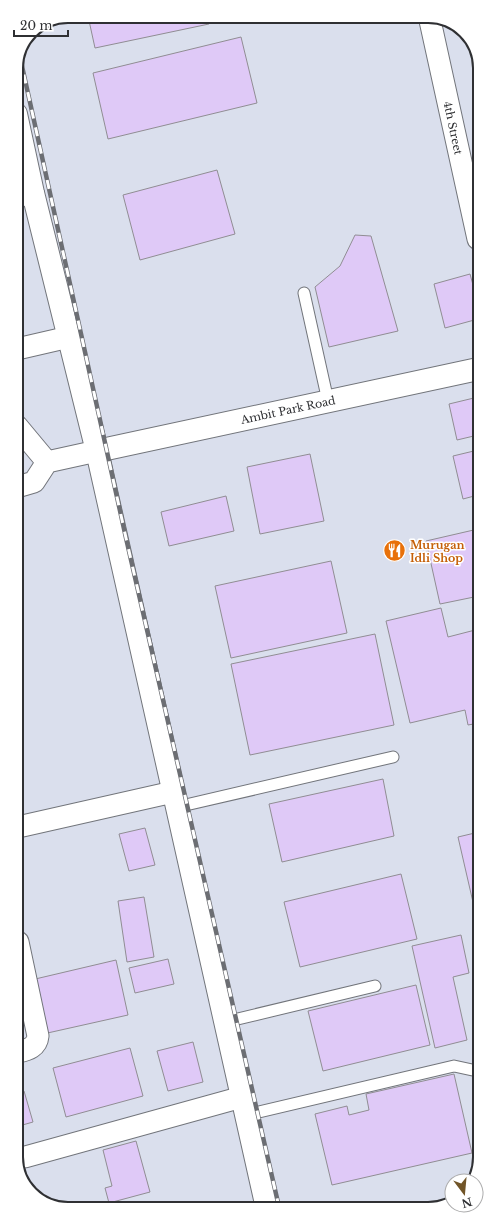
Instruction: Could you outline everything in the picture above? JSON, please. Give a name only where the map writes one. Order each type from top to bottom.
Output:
[{"type":"street","name":"4th Street","points":[[431,23],[473,216]]},
{"type":"street","points":[[23,177],[25,195],[69,337],[97,452],[266,1202]]},
{"type":"street","points":[[23,348],[69,337]]},
{"type":"street","name":"Ambit Park Road","points":[[97,452],[473,370]]},
{"type":"street","points":[[23,433],[47,462]]},
{"type":"street","points":[[23,485],[34,482],[47,462],[97,452]]},
{"type":"street","points":[[23,826],[175,800]]},
{"type":"street","points":[[23,966],[38,1036],[38,1040],[32,1047],[23,1050]]},
{"type":"street","points":[[25,1157],[244,1106]]},
{"type":"lane","points":[[304,293],[328,401]]},
{"type":"lane","points":[[175,800],[393,756]]},
{"type":"lane","points":[[225,1022],[375,986]]},
{"type":"lane","points":[[244,1106],[454,1066],[473,1070]]},
{"type":"shaded area","points":[[68,23],[431,23],[445,26],[455,32],[464,41],[471,54],[473,68],[473,1163],[470,1173],[444,1173],[444,1199],[428,1202],[65,1202],[51,1199],[41,1193],[32,1184],[25,1171],[23,1157],[23,65],[26,51],[36,36],[51,26]]},
{"type":"building","points":[[90,23],[209,24],[95,48]]},
{"type":"building","points":[[241,37],[257,103],[108,139],[93,73]]},
{"type":"building","points":[[217,170],[235,234],[140,260],[123,195]]},
{"type":"building","points":[[355,235],[371,236],[398,331],[329,347],[315,287],[340,266]]},
{"type":"building","points":[[470,274],[473,285],[473,320],[445,328],[434,284]]},
{"type":"building","points":[[473,398],[473,436],[457,440],[449,404]]},
{"type":"building","points":[[473,451],[473,496],[463,499],[453,456]]},
{"type":"building","points":[[310,454],[324,521],[260,534],[247,467]]},
{"type":"building","points":[[226,496],[234,531],[169,546],[161,512]]},
{"type":"building","points":[[473,530],[473,597],[440,604],[426,541]]},
{"type":"building","points":[[331,561],[347,633],[231,658],[215,586]]},
{"type":"building","points":[[441,608],[448,637],[473,631],[473,724],[468,725],[465,710],[410,723],[386,621]]},
{"type":"building","points":[[375,634],[394,725],[250,755],[231,664]]},
{"type":"building","points":[[383,779],[394,836],[282,862],[269,804]]},
{"type":"building","points":[[145,828],[155,865],[129,871],[119,834]]},
{"type":"building","points":[[473,833],[473,902],[458,837]]},
{"type":"building","points":[[401,874],[417,939],[300,967],[284,902]]},
{"type":"building","points":[[144,897],[154,957],[127,962],[118,901]]},
{"type":"building","points":[[461,935],[469,973],[453,977],[467,1040],[435,1048],[412,946]]},
{"type":"building","points":[[168,959],[174,984],[135,993],[129,968]]},
{"type":"building","points":[[116,960],[128,1015],[43,1034],[31,980]]},
{"type":"building","points":[[416,985],[430,1045],[323,1071],[308,1011]]},
{"type":"building","points":[[193,1042],[203,1082],[168,1091],[157,1051]]},
{"type":"building","points":[[130,1048],[143,1096],[66,1117],[53,1068]]},
{"type":"building","points":[[454,1074],[472,1153],[332,1185],[315,1114],[347,1106],[349,1115],[369,1110],[366,1094]]},
{"type":"building","points":[[23,1091],[33,1122],[23,1125]]},
{"type":"building","points":[[136,1141],[150,1192],[109,1202],[105,1188],[112,1186],[103,1150]]},
{"type":"railway","points":[[23,71],[126,538],[278,1202]]},
{"type":"place","name":"Murugan Idli Shop","points":[[395,551]]}]
